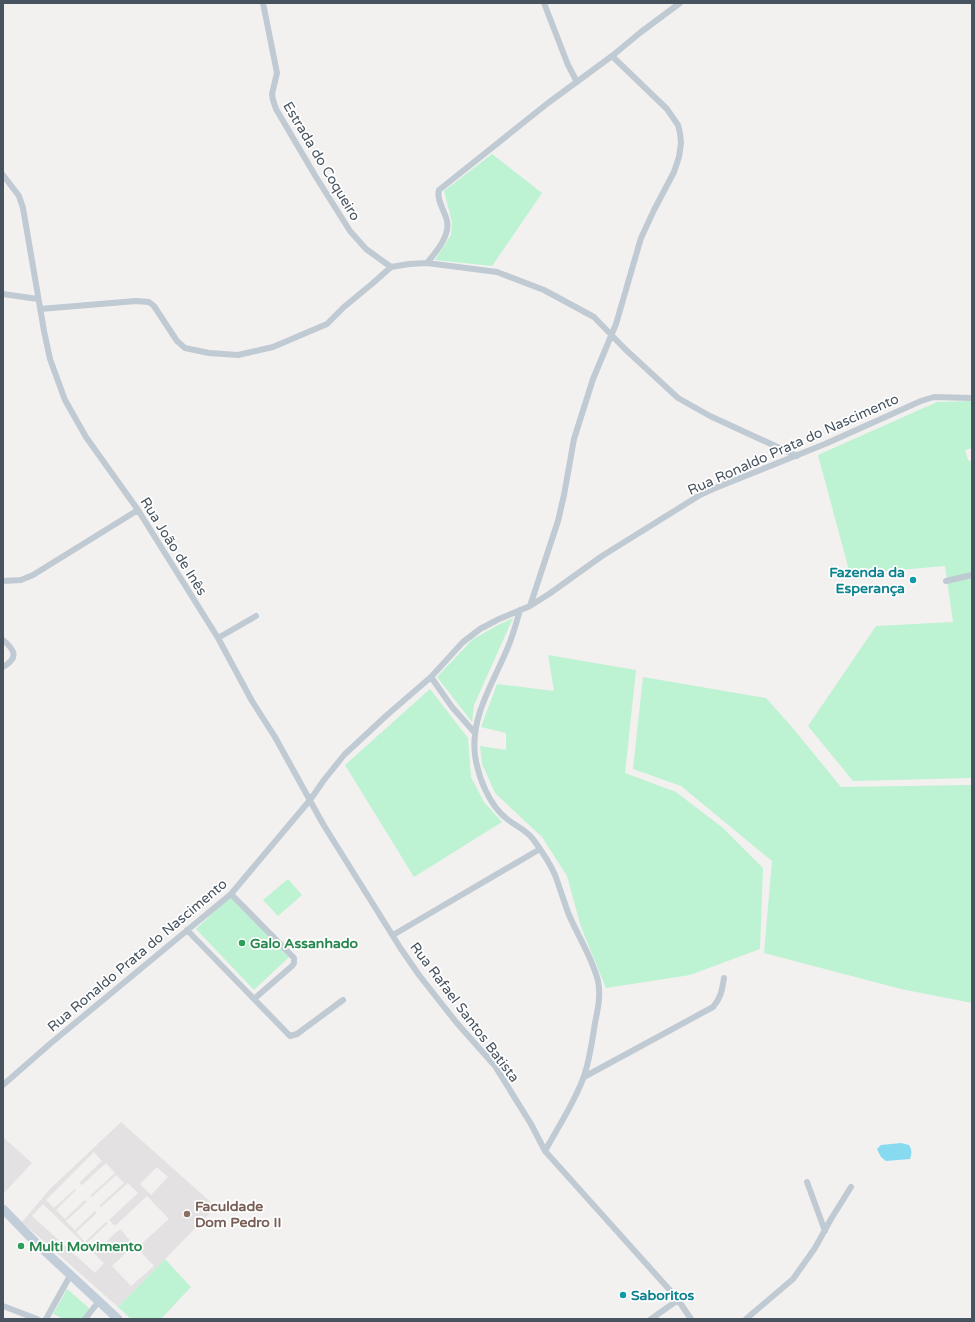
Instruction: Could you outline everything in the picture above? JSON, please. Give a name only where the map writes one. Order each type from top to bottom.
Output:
[{"type":"main road","points":[[3,1209],[118,1319]]},
{"type":"street","name":"Estrada do Coqueiro","points":[[263,3],[277,73],[272,94],[272,100],[276,109],[350,231],[360,244],[391,267]]},
{"type":"street","points":[[544,3],[568,65],[577,82]]},
{"type":"street","points":[[427,264],[438,250],[447,229],[447,221],[439,197],[439,190],[548,103],[680,3]]},
{"type":"street","points":[[530,606],[558,521],[578,424],[621,307],[641,238],[674,172],[679,157],[681,144],[678,125],[667,109],[612,56]]},
{"type":"street","name":"Rua João de Inês","points":[[3,175],[19,196],[23,208],[38,299],[50,359],[65,400],[86,437],[138,510],[218,638],[252,701],[275,737],[310,800]]},
{"type":"street","points":[[40,309],[136,301],[148,302],[158,309],[177,340],[185,348],[209,353],[238,355],[273,347],[327,324],[391,267],[409,264],[427,264],[490,270],[531,284],[594,317],[678,398],[710,416],[797,456]]},
{"type":"street","points":[[3,294],[38,299]]},
{"type":"street","name":"Rua Ronaldo Prata do Nascimento","points":[[3,1085],[51,1043],[231,894],[310,800],[344,755],[431,677],[463,642],[480,629],[530,606],[550,594],[602,556],[700,495],[797,456],[921,401],[934,397],[972,398]]},
{"type":"street","points":[[3,581],[21,580],[33,575],[138,510]]},
{"type":"street","points":[[946,581],[972,575]]},
{"type":"street","points":[[520,610],[510,642],[484,699],[475,733],[475,756],[478,768],[490,798],[496,807],[506,818],[526,832],[540,849],[554,874],[566,907],[595,973],[598,981],[600,996],[590,1054],[584,1077],[566,1114],[545,1151]]},
{"type":"street","points":[[218,638],[256,616]]},
{"type":"street","points":[[3,640],[13,650],[13,658],[11,662],[3,667]]},
{"type":"street","points":[[431,677],[452,707],[475,733]]},
{"type":"street","name":"Rua Rafael Santos Batista","points":[[310,800],[343,857],[418,975],[456,1022],[495,1066],[531,1124],[545,1151],[678,1300],[691,1319]]},
{"type":"street","points":[[393,935],[540,849]]},
{"type":"street","points":[[231,894],[294,958],[294,963],[292,966],[254,999]]},
{"type":"street","points":[[187,930],[290,1036],[297,1034],[343,1000]]},
{"type":"street","points":[[584,1077],[713,1007],[718,1001],[722,992],[724,978]]},
{"type":"street","points":[[807,1182],[825,1231]]},
{"type":"street","points":[[746,1319],[793,1279],[805,1264],[851,1188]]},
{"type":"street","points":[[46,1319],[71,1274]]},
{"type":"street","points":[[85,1319],[99,1300]]},
{"type":"street","points":[[651,1319],[678,1300]]},
{"type":"street","points":[[3,1306],[37,1319]]},
{"type":"shaded area","name":"Faculdade Dom Pedro II","points":[[121,1122],[216,1207],[118,1307],[22,1222],[50,1189]],"holes":[[[94,1152],[102,1161],[79,1183],[82,1185],[106,1163],[115,1173],[90,1196],[92,1197],[116,1175],[124,1183],[99,1206],[101,1207],[128,1183],[138,1193],[109,1220],[115,1226],[147,1196],[169,1219],[137,1248],[154,1266],[131,1286],[112,1266],[134,1245],[120,1229],[96,1251],[88,1242],[108,1223],[106,1222],[85,1242],[76,1232],[97,1213],[95,1211],[75,1230],[66,1221],[87,1202],[85,1200],[65,1219],[56,1210],[76,1190],[75,1189],[54,1208],[46,1200]],[[157,1167],[168,1177],[151,1195],[140,1184]],[[43,1204],[104,1263],[95,1273],[32,1216]]]},
{"type":"shaded area","points":[[3,1137],[32,1163],[3,1194]]},
{"type":"green space","points":[[492,154],[542,193],[492,266],[435,260],[451,235],[452,222],[444,191]]},
{"type":"green space","points":[[972,401],[972,448],[965,450],[968,460],[972,462],[972,778],[853,781],[808,726],[876,626],[953,622],[945,566],[850,574],[818,455],[937,402]]},
{"type":"green space","points":[[513,618],[474,705],[472,722],[437,677],[472,640]]},
{"type":"green space","points":[[548,655],[636,670],[625,773],[676,792],[723,828],[763,868],[760,949],[690,975],[606,988],[581,927],[567,876],[542,837],[495,793],[482,764],[480,746],[506,750],[506,733],[481,727],[497,684],[554,691]]},
{"type":"green space","points":[[643,677],[766,698],[841,787],[972,785],[972,1003],[901,989],[764,953],[772,861],[681,786],[633,769]]},
{"type":"green space","points":[[430,689],[468,738],[471,777],[484,802],[502,822],[414,877],[345,765]]},
{"type":"green space","points":[[288,879],[302,895],[278,916],[263,900]]},
{"type":"green space","name":"Galo Assanhado","points":[[231,896],[289,957],[254,990],[196,929]]},
{"type":"green space","points":[[165,1259],[191,1287],[161,1319],[131,1319],[118,1307]]},
{"type":"green space","points":[[67,1289],[90,1309],[82,1319],[64,1319],[53,1314]]},
{"type":"water","points":[[901,1143],[909,1145],[911,1148],[910,1159],[886,1161],[881,1157],[877,1149],[881,1145]]},
{"type":"place","name":"Fazenda da Esperança","points":[[913,580]]},
{"type":"place","name":"Galo Assanhado","points":[[242,943]]},
{"type":"place","name":"Faculdade Dom Pedro II","points":[[187,1214]]},
{"type":"place","name":"Multi Movimento","points":[[21,1246]]},
{"type":"place","name":"Saboritos","points":[[623,1295]]}]
